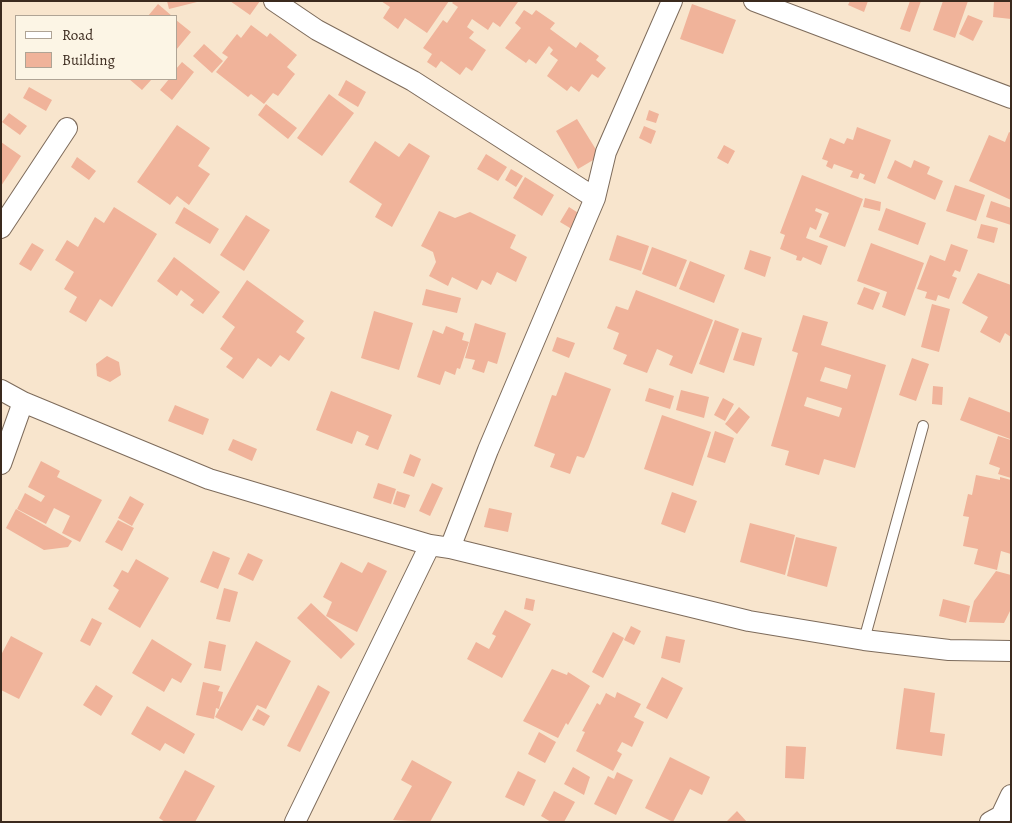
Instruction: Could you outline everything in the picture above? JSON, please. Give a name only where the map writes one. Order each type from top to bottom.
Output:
[{"type":"street","points":[[274,1],[317,30],[413,81],[594,198]]},
{"type":"street","points":[[450,548],[488,450],[594,198],[606,152],[672,1]]},
{"type":"street","points":[[754,1],[1011,98]]},
{"type":"street","points":[[1,228],[67,128]]},
{"type":"street","points":[[1,390],[23,402],[210,479],[430,546],[450,548],[749,621],[864,640],[949,650],[1011,651]]},
{"type":"street","points":[[1,464],[23,402]]},
{"type":"street","points":[[296,822],[430,546]]},
{"type":"street","points":[[990,822],[1001,816],[1011,794]]},
{"type":"lane","points":[[864,640],[923,426]]},
{"type":"building","points":[[167,1],[197,1],[197,2],[169,9]]},
{"type":"building","points":[[230,1],[260,1],[250,15]]},
{"type":"building","points":[[381,1],[449,1],[427,33],[405,18],[398,29],[383,18],[390,7]]},
{"type":"building","points":[[454,1],[518,2],[500,27],[493,22],[488,30],[472,19],[467,27],[474,32],[469,38],[486,50],[472,71],[466,67],[460,75],[441,61],[436,68],[427,62],[432,54],[423,48],[443,20],[447,23],[458,7],[452,3]]},
{"type":"building","points":[[850,1],[868,1],[864,12],[848,5]]},
{"type":"building","points":[[910,1],[921,1],[910,32],[900,29]]},
{"type":"building","points":[[943,1],[968,1],[955,38],[933,30]]},
{"type":"building","points":[[994,1],[1011,1],[1011,19],[993,17]]},
{"type":"building","points":[[158,4],[171,15],[149,15]]},
{"type":"building","points":[[692,4],[736,20],[723,54],[680,39]]},
{"type":"building","points":[[524,10],[532,15],[536,10],[555,23],[550,29],[576,48],[580,42],[599,56],[596,60],[606,68],[598,78],[592,74],[579,92],[571,86],[567,91],[547,76],[558,60],[550,54],[553,50],[549,46],[536,64],[529,59],[526,63],[505,48],[521,28],[515,23]]},
{"type":"building","points":[[968,15],[983,21],[973,41],[959,34]]},
{"type":"building","points":[[178,22],[191,32],[178,48]]},
{"type":"building","points":[[251,25],[267,37],[270,33],[297,55],[287,67],[295,74],[278,96],[273,93],[264,104],[251,94],[248,97],[216,72],[228,57],[222,53],[237,34],[241,38]]},
{"type":"building","points":[[204,44],[223,61],[212,73],[193,56]]},
{"type":"building","points":[[182,62],[194,72],[172,100],[160,90],[168,80],[178,80],[178,67]]},
{"type":"building","points":[[130,80],[151,80],[142,90]]},
{"type":"building","points":[[346,80],[366,92],[358,107],[338,95]]},
{"type":"building","points":[[29,87],[52,100],[46,111],[23,98]]},
{"type":"building","points":[[329,94],[354,113],[322,156],[297,138]]},
{"type":"building","points":[[266,104],[297,128],[288,139],[258,115]]},
{"type":"building","points":[[649,110],[659,114],[656,123],[646,120]]},
{"type":"building","points":[[9,113],[27,126],[20,135],[2,122]]},
{"type":"building","points":[[577,119],[600,156],[578,169],[556,131]]},
{"type":"building","points":[[177,125],[210,148],[198,166],[210,174],[189,205],[177,196],[170,205],[137,182]]},
{"type":"building","points":[[644,126],[656,131],[651,144],[639,138]]},
{"type":"building","points":[[857,127],[891,140],[875,184],[863,179],[865,175],[860,173],[858,179],[850,177],[853,171],[834,164],[832,169],[826,166],[828,161],[822,159],[830,138],[844,144],[847,138],[853,140]]},
{"type":"building","points":[[1009,132],[1011,133],[1011,200],[969,181],[989,135],[1005,142]]},
{"type":"building","points":[[375,141],[399,157],[409,143],[430,156],[392,227],[375,217],[382,204],[349,182]]},
{"type":"building","points":[[1,142],[21,156],[1,186]]},
{"type":"building","points":[[724,145],[735,151],[728,164],[717,158]]},
{"type":"building","points":[[486,154],[507,167],[498,181],[477,169]]},
{"type":"building","points":[[77,157],[96,171],[89,180],[71,167]]},
{"type":"building","points":[[895,160],[911,168],[914,160],[930,167],[927,174],[943,181],[935,200],[887,178]]},
{"type":"building","points":[[511,169],[523,176],[516,187],[505,180]]},
{"type":"building","points":[[802,175],[863,199],[845,247],[819,237],[829,213],[816,208],[815,211],[822,214],[816,230],[810,227],[806,238],[828,246],[821,265],[803,257],[801,261],[796,260],[797,256],[780,249],[785,235],[780,233]]},
{"type":"building","points":[[525,177],[554,195],[542,216],[513,198]]},
{"type":"building","points":[[955,185],[985,195],[976,221],[946,211]]},
{"type":"building","points":[[865,198],[881,202],[880,211],[863,207]]},
{"type":"building","points":[[991,201],[1011,208],[1011,225],[986,217]]},
{"type":"building","points":[[114,207],[157,234],[112,307],[100,299],[86,322],[69,312],[77,297],[64,289],[74,272],[55,260],[67,240],[78,247],[95,217],[104,223]]},
{"type":"building","points":[[184,207],[219,229],[210,244],[175,223]]},
{"type":"building","points":[[569,207],[583,216],[575,231],[560,222]]},
{"type":"building","points":[[886,208],[926,223],[918,245],[878,230]]},
{"type":"building","points":[[439,211],[455,218],[470,212],[516,235],[510,248],[527,257],[516,282],[497,272],[491,285],[482,280],[477,290],[452,277],[448,286],[429,276],[436,262],[433,252],[421,246]]},
{"type":"building","points":[[246,215],[270,230],[244,271],[220,255]]},
{"type":"building","points":[[981,224],[998,228],[994,243],[977,238]]},
{"type":"building","points":[[617,235],[649,246],[641,271],[609,260]]},
{"type":"building","points":[[32,243],[44,250],[31,271],[19,264]]},
{"type":"building","points":[[871,243],[924,263],[905,316],[882,307],[887,292],[857,281]]},
{"type":"building","points":[[951,244],[968,250],[960,272],[955,270],[952,276],[957,278],[949,299],[938,295],[936,301],[925,298],[927,292],[917,289],[930,255],[945,261]]},
{"type":"building","points":[[652,247],[687,260],[676,287],[642,274]]},
{"type":"building","points":[[750,250],[771,257],[765,277],[744,269]]},
{"type":"building","points":[[174,257],[220,292],[203,314],[190,305],[194,300],[181,290],[177,296],[157,281]]},
{"type":"building","points":[[690,261],[725,275],[714,303],[679,289]]},
{"type":"building","points":[[978,273],[1011,285],[1011,337],[1005,333],[1000,343],[980,332],[988,317],[962,303]]},
{"type":"building","points":[[247,280],[304,321],[296,332],[305,338],[289,361],[280,355],[271,367],[258,358],[243,379],[226,367],[233,358],[220,349],[235,327],[222,317]]},
{"type":"building","points":[[864,287],[880,293],[873,310],[857,304]]},
{"type":"building","points":[[426,289],[461,298],[457,313],[422,305]]},
{"type":"building","points":[[636,290],[713,320],[692,374],[669,365],[673,356],[657,349],[647,373],[623,364],[627,355],[613,349],[619,333],[607,328],[616,306],[628,310]]},
{"type":"building","points":[[932,304],[950,309],[939,352],[921,347]]},
{"type":"building","points":[[374,311],[413,323],[399,370],[361,358]]},
{"type":"building","points":[[803,315],[828,322],[821,345],[886,365],[855,468],[824,459],[819,475],[785,465],[789,451],[771,446],[798,353],[792,351]],"holes":[[[825,367],[851,375],[847,389],[820,381]],[[807,397],[842,408],[839,417],[804,406]]]},
{"type":"building","points":[[715,320],[739,329],[724,373],[699,364]]},
{"type":"building","points":[[475,323],[506,333],[497,364],[488,361],[484,373],[472,369],[475,360],[465,358]]},
{"type":"building","points":[[446,326],[464,333],[462,340],[469,342],[460,369],[457,368],[455,375],[445,371],[440,385],[417,377],[433,330],[443,334]]},
{"type":"building","points":[[742,332],[762,338],[754,366],[733,360]]},
{"type":"building","points":[[557,337],[575,343],[569,358],[552,351]]},
{"type":"building","points":[[107,356],[119,362],[121,375],[110,382],[97,376],[96,364]]},
{"type":"building","points":[[912,358],[929,364],[916,401],[899,395]]},
{"type":"building","points":[[565,372],[611,389],[588,450],[584,458],[577,456],[570,474],[550,467],[555,454],[534,446],[552,395],[556,396]]},
{"type":"building","points":[[933,386],[943,387],[942,405],[932,404]]},
{"type":"building","points":[[649,388],[674,396],[670,409],[645,401]]},
{"type":"building","points":[[681,390],[709,397],[704,418],[676,410]]},
{"type":"building","points":[[331,391],[392,415],[378,450],[365,445],[369,436],[357,431],[352,444],[316,430]]},
{"type":"building","points":[[969,397],[1011,413],[1010,439],[960,420]]},
{"type":"building","points":[[723,398],[734,404],[725,421],[714,415]]},
{"type":"building","points":[[175,405],[209,419],[203,435],[168,421]]},
{"type":"building","points":[[739,407],[750,417],[737,434],[725,424]]},
{"type":"building","points":[[662,415],[711,432],[693,486],[644,469]]},
{"type":"building","points":[[715,431],[734,438],[725,463],[707,457]]},
{"type":"building","points":[[998,436],[1011,440],[1011,478],[998,474],[1000,468],[989,464]]},
{"type":"building","points":[[233,439],[257,449],[252,461],[228,450]]},
{"type":"building","points":[[410,454],[421,459],[414,477],[403,473]]},
{"type":"building","points":[[41,461],[60,471],[57,477],[102,500],[80,542],[62,533],[70,516],[54,508],[46,524],[17,509],[25,493],[41,502],[45,496],[28,487]]},
{"type":"building","points":[[976,475],[1000,480],[1000,477],[1011,480],[1011,554],[1001,551],[997,570],[974,564],[978,549],[963,546],[969,517],[963,516],[968,494],[972,495]]},
{"type":"building","points":[[378,483],[396,489],[391,504],[373,498]]},
{"type":"building","points":[[432,483],[443,488],[430,516],[419,511]]},
{"type":"building","points":[[397,491],[410,495],[405,508],[393,504]]},
{"type":"building","points":[[672,492],[697,501],[685,533],[661,524]]},
{"type":"building","points":[[130,496],[144,504],[132,526],[118,518]]},
{"type":"building","points":[[489,508],[512,513],[508,532],[484,527]]},
{"type":"building","points":[[16,509],[72,541],[68,547],[44,550],[6,528]]},
{"type":"building","points":[[118,520],[134,528],[122,551],[105,542]]},
{"type":"building","points":[[750,523],[795,535],[785,575],[740,562]]},
{"type":"building","points":[[796,537],[837,547],[827,587],[787,576]]},
{"type":"building","points":[[213,551],[230,558],[218,589],[200,582]]},
{"type":"building","points":[[248,553],[263,560],[253,581],[238,574]]},
{"type":"building","points":[[136,559],[169,578],[140,628],[108,609],[119,590],[113,586],[122,570],[128,573]]},
{"type":"building","points":[[341,562],[362,573],[368,562],[387,571],[357,632],[326,616],[332,602],[323,597]]},
{"type":"building","points":[[996,571],[1011,575],[1011,609],[1004,623],[969,622],[974,601]]},
{"type":"building","points":[[224,588],[238,592],[230,622],[216,619]]},
{"type":"building","points":[[526,598],[535,600],[533,611],[524,609]]},
{"type":"building","points":[[943,599],[970,606],[966,623],[939,616]]},
{"type":"building","points":[[311,603],[355,644],[341,659],[297,618]]},
{"type":"building","points":[[505,610],[531,624],[502,678],[467,659],[476,642],[489,649],[496,636],[492,634]]},
{"type":"building","points":[[92,618],[102,623],[90,646],[80,641]]},
{"type":"building","points":[[631,626],[641,631],[634,645],[624,640]]},
{"type":"building","points":[[613,632],[624,638],[603,678],[592,672]]},
{"type":"building","points":[[11,636],[43,653],[19,699],[1,690],[1,655]]},
{"type":"building","points":[[666,636],[685,640],[680,663],[661,658]]},
{"type":"building","points":[[152,639],[192,664],[181,683],[172,678],[164,692],[132,673]]},
{"type":"building","points":[[209,641],[226,645],[221,671],[204,668]]},
{"type":"building","points":[[256,641],[291,661],[266,709],[257,705],[242,731],[215,717]]},
{"type":"building","points":[[552,669],[567,675],[568,672],[590,686],[568,725],[566,723],[558,738],[523,721]]},
{"type":"building","points":[[662,677],[683,688],[667,719],[646,708]]},
{"type":"building","points":[[203,682],[220,686],[218,691],[223,692],[219,709],[216,708],[214,719],[196,715]]},
{"type":"building","points":[[96,685],[113,696],[101,716],[83,705]]},
{"type":"building","points":[[318,685],[330,692],[300,752],[287,746]]},
{"type":"building","points":[[904,688],[935,693],[930,732],[945,734],[942,756],[896,749]]},
{"type":"building","points":[[617,692],[641,704],[634,717],[644,722],[632,747],[622,742],[617,751],[622,754],[613,771],[576,751],[585,732],[582,731],[597,703],[600,705],[606,693],[615,698]]},
{"type":"building","points":[[147,706],[195,734],[184,754],[165,743],[160,751],[131,734]]},
{"type":"building","points":[[258,709],[270,716],[264,726],[252,720]]},
{"type":"building","points":[[539,732],[556,742],[545,763],[528,754]]},
{"type":"building","points":[[786,746],[806,747],[804,779],[785,778]]},
{"type":"building","points":[[670,757],[710,777],[702,795],[690,789],[673,822],[645,808]]},
{"type":"building","points":[[412,760],[452,782],[430,822],[393,820],[412,786],[401,780]]},
{"type":"building","points":[[573,767],[590,777],[584,795],[564,784]]},
{"type":"building","points":[[185,770],[215,786],[195,822],[165,822],[159,818]]},
{"type":"building","points":[[518,771],[536,780],[524,806],[505,797]]},
{"type":"building","points":[[617,772],[633,780],[616,815],[594,804],[608,776],[614,779]]},
{"type":"building","points":[[554,791],[575,802],[564,822],[551,822],[541,816]]},
{"type":"building","points":[[737,811],[747,822],[726,822]]}]
